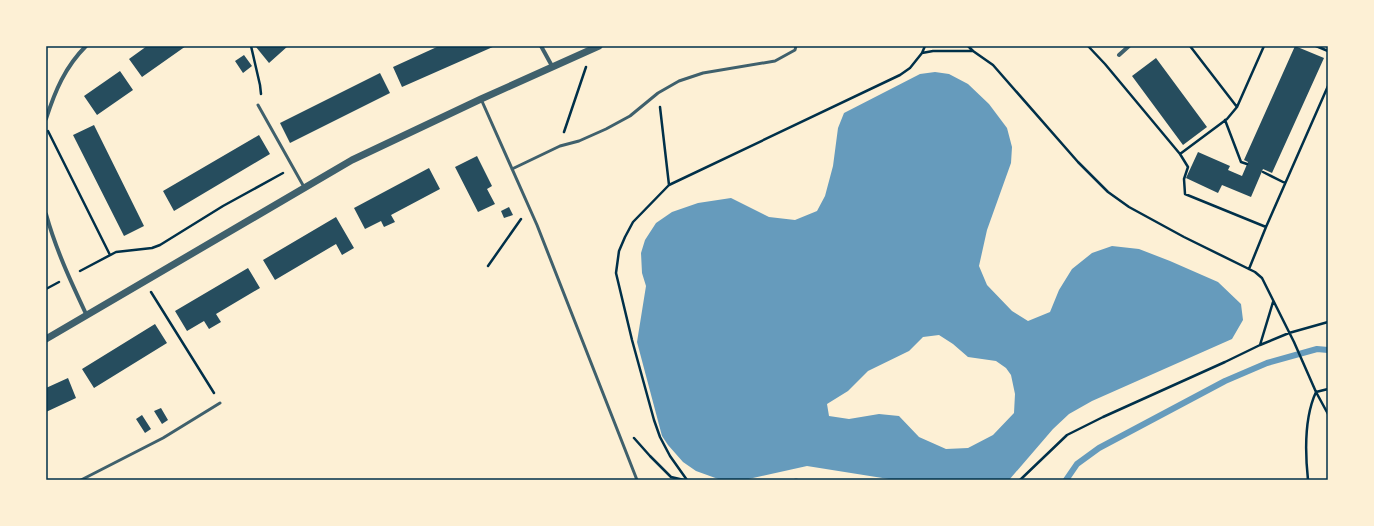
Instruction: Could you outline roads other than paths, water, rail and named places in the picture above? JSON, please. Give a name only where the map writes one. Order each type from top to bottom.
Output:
[{"type":"street","points":[[46,119],[53,96],[61,79],[77,55],[86,46]]},
{"type":"street","points":[[541,46],[552,66]]},
{"type":"street","points":[[1119,54],[1129,46]]},
{"type":"street","points":[[46,339],[352,160],[552,66],[596,47]]},
{"type":"street","points":[[46,214],[51,234],[87,316]]},
{"type":"lane","points":[[512,169],[560,146],[579,141],[606,129],[630,116],[658,92],[679,81],[703,73],[775,61],[795,50],[796,46]]},
{"type":"lane","points":[[481,99],[537,225],[637,480]]},
{"type":"lane","points":[[258,106],[304,187]]},
{"type":"lane","points":[[81,480],[163,438],[220,403]]},
{"type":"water","points":[[935,72],[949,74],[968,84],[989,104],[1007,128],[1012,147],[1011,163],[987,230],[979,266],[987,285],[1012,311],[1028,321],[1050,312],[1059,290],[1072,269],[1092,253],[1112,246],[1139,249],[1218,282],[1241,304],[1243,320],[1232,339],[1092,401],[1069,414],[1053,429],[1009,480],[895,480],[807,466],[744,480],[721,480],[696,471],[683,462],[662,436],[637,342],[646,286],[642,273],[641,253],[645,240],[656,223],[672,212],[698,203],[731,198],[769,217],[795,220],[817,211],[825,196],[833,166],[838,128],[844,113],[920,74]],"holes":[[[939,335],[953,344],[968,357],[996,361],[1006,368],[1011,375],[1015,394],[1014,413],[993,435],[968,448],[946,449],[919,437],[899,416],[879,414],[849,419],[829,416],[827,404],[848,391],[868,371],[909,351],[923,337]]]},
{"type":"waterway","points":[[1066,480],[1077,464],[1099,448],[1225,381],[1267,363],[1317,349],[1328,350]]}]
